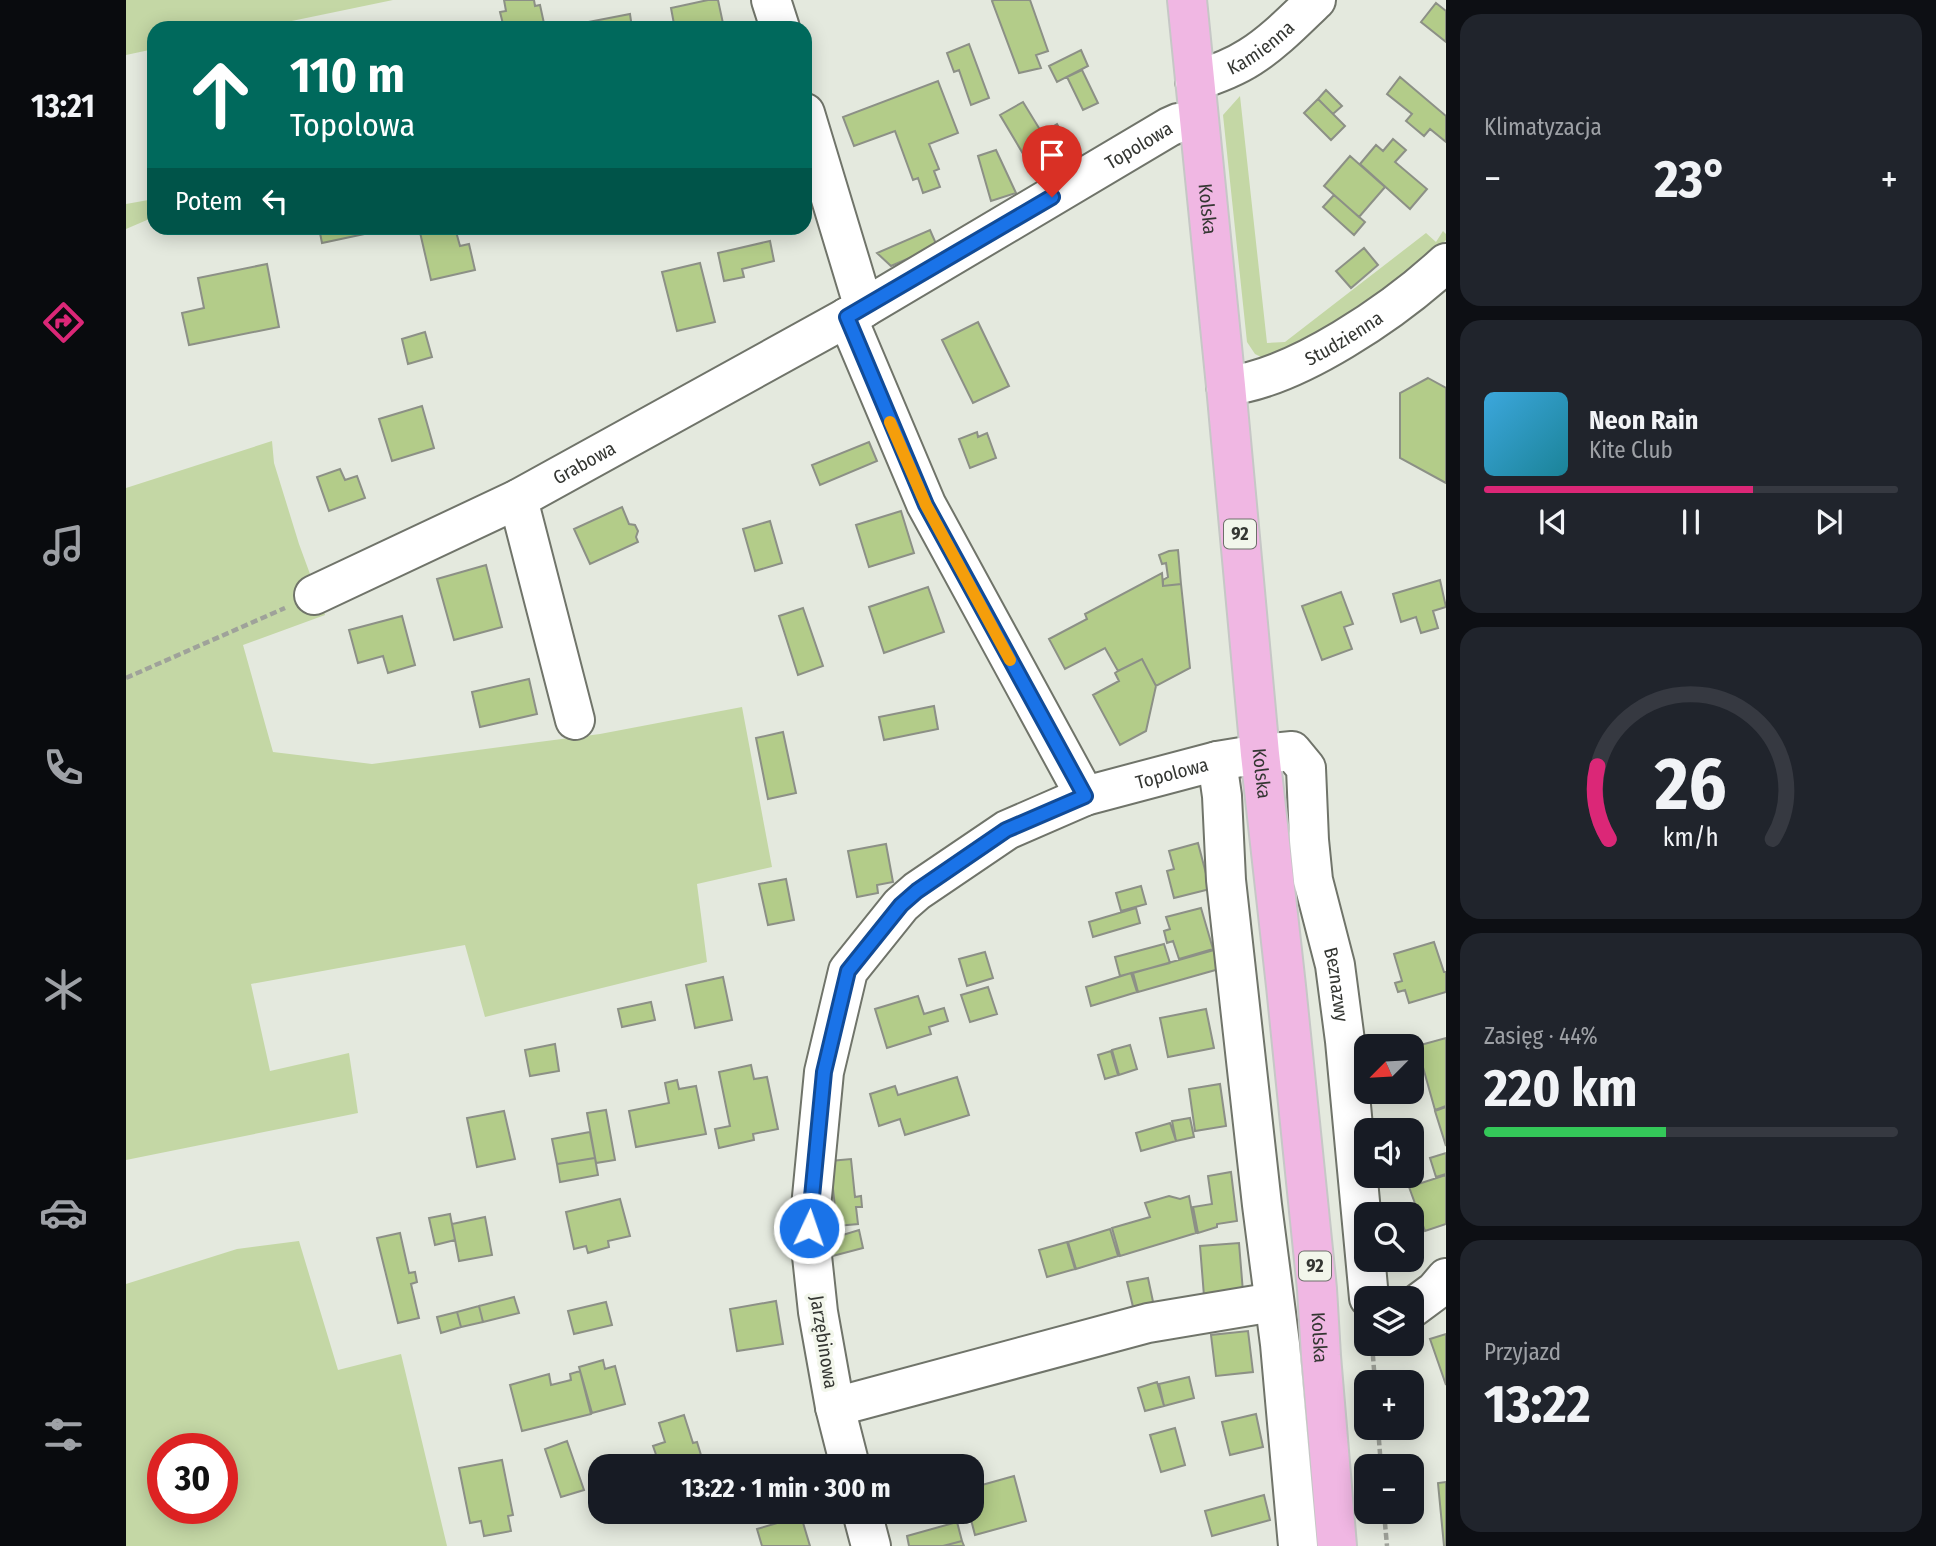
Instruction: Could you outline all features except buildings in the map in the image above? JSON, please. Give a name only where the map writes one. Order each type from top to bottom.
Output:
[{"type":"main road","name":"Kolska","points":[[1187,0],[1260,754],[1317,1289],[1337,1546]]},
{"type":"street","points":[[771,0],[778,21]]},
{"type":"street","name":"Kamienna","points":[[1195,81],[1250,57],[1316,0]]},
{"type":"street","name":"Topolowa","points":[[855,312],[1169,127],[1198,120]]},
{"type":"street","points":[[812,141],[855,312],[926,505],[1085,796]]},
{"type":"street","name":"Studzienna","points":[[1226,386],[1241,385],[1264,378],[1336,343],[1424,283],[1446,263]]},
{"type":"street","name":"Grabowa","points":[[314,595],[518,499],[855,312]]},
{"type":"street","points":[[518,499],[575,720]]},
{"type":"street","name":"Beznazwy","points":[[1260,754],[1292,751],[1306,768],[1312,880],[1335,965],[1345,1041],[1367,1286]]},
{"type":"street","name":"Topolowa","points":[[1006,830],[1085,796],[1217,761],[1260,754]]},
{"type":"street","points":[[1217,761],[1222,796],[1226,880],[1274,1302],[1298,1546]]},
{"type":"street","name":"Jarzębinowa","points":[[847,1454],[835,1407],[818,1312],[809,1228],[824,1072],[848,971],[901,905],[1006,830]]},
{"type":"street","points":[[1424,1299],[1446,1279]]},
{"type":"street","points":[[835,1407],[1148,1323],[1274,1302]]},
{"type":"street","points":[[865,1524],[871,1546]]},
{"type":"path","points":[[126,678],[314,595]]},
{"type":"path","points":[[1385,1524],[1387,1546]]},
{"type":"green space","points":[[126,0],[393,0],[292,21],[147,21],[147,50],[126,55]]},
{"type":"green space","points":[[1240,96],[1267,343],[1285,342],[1426,233],[1436,242],[1443,231],[1446,234],[1446,240],[1429,259],[1291,353],[1263,358],[1255,354],[1247,342],[1223,115]]},
{"type":"green space","points":[[147,200],[147,220],[126,229],[126,204]]},
{"type":"green space","points":[[272,441],[274,463],[325,615],[243,645],[273,752],[372,764],[600,734],[742,707],[772,867],[697,884],[707,962],[485,1017],[465,945],[251,984],[270,1071],[349,1053],[358,1113],[126,1160],[126,488]]},
{"type":"green space","points":[[299,1241],[338,1370],[401,1354],[447,1546],[126,1546],[126,1284],[237,1249]]},
{"type":"slow traffic","points":[[890,422],[926,505],[1010,660]]},
{"type":"route","points":[[809,1228],[824,1072],[848,971],[901,905],[917,891],[1006,830],[1085,796],[926,505],[847,317],[1052,197]]}]
